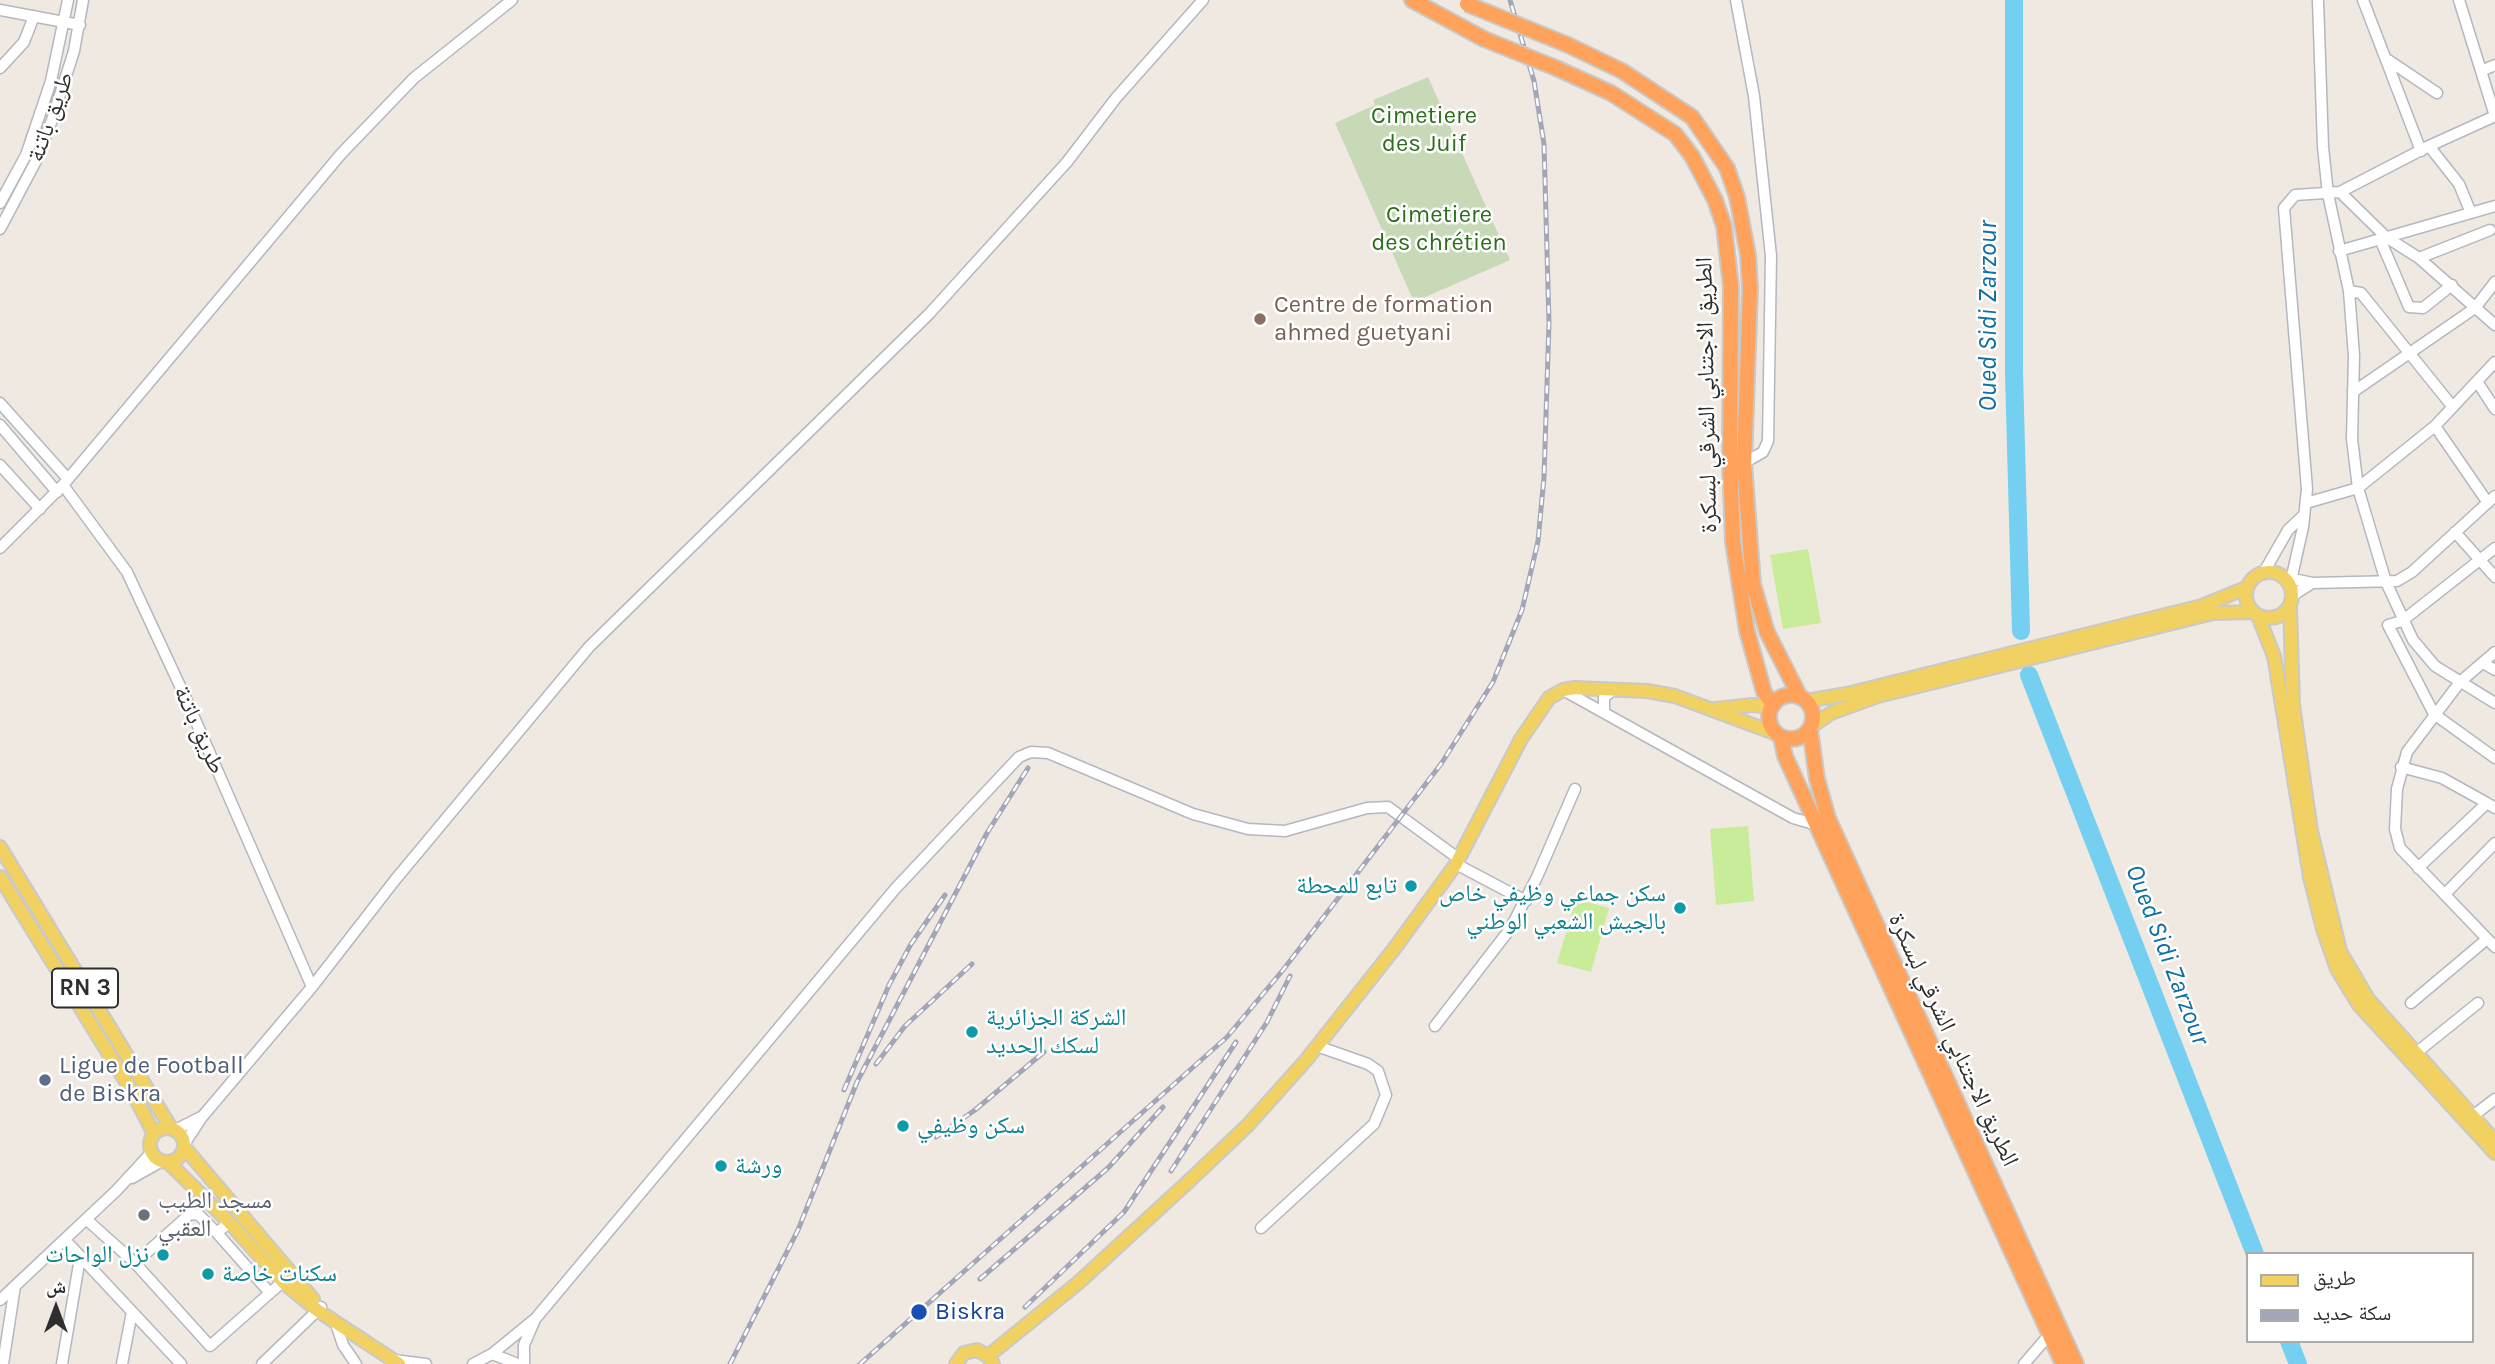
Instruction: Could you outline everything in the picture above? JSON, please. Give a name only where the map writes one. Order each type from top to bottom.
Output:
[{"type":"highway","name":"الطريق الاجتنابي الشرقي لبسكرة","points":[[1412,0],[1484,39],[1611,93],[1675,134],[1692,156],[1715,200],[1724,226],[1731,288],[1730,462],[1733,542],[1747,631],[1764,692],[1773,706]]},
{"type":"highway","name":"الطريق الاجتنابي الشرقي لبسكرة","points":[[1462,2],[1568,45],[1622,71],[1692,117],[1727,168],[1743,223],[1751,288],[1744,463],[1753,584],[1767,632],[1803,699]]},
{"type":"highway","points":[[1788,696],[1803,699],[1813,712],[1811,727],[1800,737],[1779,735],[1771,724],[1773,706],[1788,696]]},
{"type":"highway","name":"الطريق الاجتنابي الشرقي لبسكرة","points":[[1811,727],[1817,779],[1828,818],[2076,1364]]},
{"type":"highway","name":"الطريق الاجتنابي الشرقي لبسكرة","points":[[1779,735],[1785,756],[2063,1364]]},
{"type":"main road","points":[[1803,699],[1847,694],[2202,606],[2246,588],[2255,576],[2264,572],[2289,589]]},
{"type":"main road","points":[[2246,588],[2245,599],[2255,614],[2274,656],[2301,832],[2330,954],[2359,1005],[2470,1119],[2495,1141]]},
{"type":"main road","points":[[1811,727],[1831,713],[1878,696],[2213,613],[2255,614],[2276,618],[2289,589]]},
{"type":"main road","points":[[2289,589],[2293,705],[2311,831],[2332,928],[2355,980],[2495,1153]]},
{"type":"main road","points":[[956,1364],[960,1357],[970,1351],[990,1360],[1078,1283],[1248,1125],[1317,1046],[1394,950],[1457,862],[1542,704],[1563,690],[1616,688],[1675,696],[1779,735]]},
{"type":"main road","points":[[1712,710],[1753,705],[1773,706]]},
{"type":"main road","name":"RN 3","points":[[0,847],[173,1129]]},
{"type":"main road","name":"RN 3","points":[[0,877],[154,1134]]},
{"type":"main road","points":[[84,1016],[98,1007]]},
{"type":"main road","points":[[287,1278],[173,1129],[154,1134],[150,1143],[152,1152],[325,1314],[396,1362]]},
{"type":"main road","points":[[165,1162],[177,1159],[184,1145]]},
{"type":"street","name":"طريق باتنة","points":[[0,203],[34,134],[51,82],[68,0]]},
{"type":"street","name":"طريق باتنة","points":[[0,229],[45,140],[63,88],[80,25],[83,0]]},
{"type":"street","points":[[0,548],[63,485],[341,154],[414,78],[512,0]]},
{"type":"street","points":[[184,1145],[202,1117],[312,987],[395,880],[589,647],[937,305],[1068,162],[1116,98],[1203,0]]},
{"type":"street","points":[[1736,0],[1755,96],[1771,256],[1768,441],[1763,452],[1744,463]]},
{"type":"street","points":[[2318,0],[2323,147],[2328,194],[2349,291],[2354,356],[2352,439],[2358,488],[2386,582],[2402,621],[2435,666],[2495,704]]},
{"type":"street","points":[[2363,0],[2425,148],[2459,184],[2471,212]]},
{"type":"street","points":[[2289,589],[2306,503],[2300,391],[2283,214],[2286,204],[2295,195],[2340,192],[2495,116],[2459,0]]},
{"type":"street","points":[[0,10],[80,25]]},
{"type":"street","points":[[0,68],[24,42],[34,16]]},
{"type":"street","points":[[2388,60],[2437,93]]},
{"type":"street","points":[[2481,71],[2495,65]]},
{"type":"street","points":[[2340,192],[2383,238],[2419,258],[2495,325]]},
{"type":"street","points":[[2339,251],[2495,206]]},
{"type":"street","points":[[2419,258],[2490,230]]},
{"type":"street","points":[[2383,238],[2409,307],[2423,308],[2452,285]]},
{"type":"street","points":[[2353,392],[2475,308],[2495,282]]},
{"type":"street","points":[[2349,291],[2361,293],[2452,406]]},
{"type":"street","points":[[2306,503],[2358,488],[2435,426],[2495,362]]},
{"type":"street","points":[[2478,383],[2495,409]]},
{"type":"street","name":"طريق باتنة","points":[[0,403],[127,572],[187,701],[312,987]]},
{"type":"street","name":"طريق باتنة","points":[[0,425],[63,485]]},
{"type":"street","points":[[2289,589],[2313,583],[2386,582],[2404,578],[2491,499],[2435,426]]},
{"type":"street","points":[[0,465],[40,509]]},
{"type":"street","points":[[2264,572],[2288,530],[2304,515]]},
{"type":"street","points":[[2455,532],[2495,577]]},
{"type":"street","points":[[2495,548],[2402,621],[2389,625],[2434,714],[2495,758]]},
{"type":"street","points":[[2289,589],[2313,583]]},
{"type":"street","points":[[2412,1003],[2491,943],[2400,848],[2396,835],[2396,805],[2401,766],[2416,736],[2460,682],[2495,652]]},
{"type":"street","points":[[2483,663],[2495,670]]},
{"type":"street","points":[[1604,713],[1604,697],[1616,688]]},
{"type":"street","points":[[1563,690],[1793,818],[1817,825]]},
{"type":"street","points":[[473,1364],[479,1364],[536,1318],[895,889],[1019,757],[1031,752],[1048,753],[1193,814],[1248,829],[1285,831],[1367,807],[1388,807],[1457,862],[1526,901]]},
{"type":"street","points":[[2401,766],[2442,778],[2491,806],[2418,869]]},
{"type":"street","points":[[1435,1026],[1493,953],[1526,901],[1575,789]]},
{"type":"street","points":[[2445,894],[2495,843]]},
{"type":"street","points":[[2416,1053],[2478,1003]]},
{"type":"street","points":[[1261,1228],[1374,1124],[1386,1096],[1378,1071],[1368,1064],[1317,1046]]},
{"type":"street","points":[[2470,1119],[2495,1099]]},
{"type":"street","points":[[173,1129],[202,1117]]},
{"type":"street","points":[[0,1300],[125,1182],[152,1152]]},
{"type":"street","points":[[125,1182],[165,1162]]},
{"type":"street","points":[[135,1263],[190,1214],[199,1215],[270,1293]]},
{"type":"street","points":[[86,1219],[135,1263],[209,1346],[287,1278]]},
{"type":"street","points":[[216,1233],[229,1222]]},
{"type":"street","points":[[65,1240],[181,1364]]},
{"type":"street","points":[[62,1364],[80,1258]]},
{"type":"street","points":[[3,1364],[15,1286]]},
{"type":"street","points":[[122,1364],[132,1312]]},
{"type":"street","points":[[262,1364],[325,1314],[356,1364]]},
{"type":"street","points":[[524,1364],[524,1345],[536,1318]]},
{"type":"street","points":[[2024,1364],[2049,1335]]},
{"type":"street","points":[[492,1354],[518,1364]]},
{"type":"street","points":[[396,1362],[426,1364]]},
{"type":"green space","name":"Cimetiere des chrétien","points":[[1428,77],[1510,260],[1414,302],[1335,123],[1375,105],[1373,100]]},
{"type":"green space","points":[[1808,549],[1821,623],[1783,629],[1770,555]]},
{"type":"green space","points":[[1748,826],[1754,901],[1716,905],[1710,829]]},
{"type":"green space","points":[[1576,899],[1609,908],[1591,972],[1557,963]]},
{"type":"waterway","name":"Oued Sidi Zarzour","points":[[2014,0],[2014,373],[2021,631]]},
{"type":"waterway","name":"Oued Sidi Zarzour","points":[[2029,675],[2254,1252]]},
{"type":"waterway","name":"Oued Sidi Zarzour","points":[[2290,1343],[2298,1364]]},
{"type":"railway","points":[[860,1364],[1227,1037],[1283,970],[1441,764],[1493,682],[1522,610],[1538,541],[1544,477],[1549,323],[1544,144],[1534,81],[1510,0]]},
{"type":"railway","points":[[730,1364],[798,1230],[857,1082],[987,833],[1028,768]]},
{"type":"railway","points":[[844,1090],[889,985],[911,944],[945,895]]},
{"type":"railway","points":[[876,1064],[905,1026],[972,964]]},
{"type":"railway","points":[[1171,1171],[1267,1022],[1290,976]]},
{"type":"railway","points":[[1025,1307],[1124,1212],[1236,1042]]},
{"type":"railway","points":[[936,1137],[975,1110],[1044,1052]]},
{"type":"railway","points":[[980,1279],[1108,1168],[1163,1107]]},
{"type":"place","name":"Centre de formation ahmed guetyani","points":[[1260,319]]},
{"type":"place","name":"تابع للمحطة","points":[[1411,886]]},
{"type":"place","name":"سكن جماعي وظيفي خاص بالجيش الشعبي الوطني","points":[[1680,908]]},
{"type":"place","name":"الشركة الجزائرية لسكك الحديد","points":[[972,1032]]},
{"type":"place","name":"Ligue de Football de Biskra","points":[[45,1080]]},
{"type":"place","name":"سكن وظيفي","points":[[903,1126]]},
{"type":"place","name":"ورشة","points":[[721,1166]]},
{"type":"place","name":"مسجد الطيب العقبي","points":[[144,1215]]},
{"type":"place","name":"نزل الواحات","points":[[163,1255]]},
{"type":"place","name":"سكنات خاصة","points":[[208,1274]]},
{"type":"place","name":"Biskra","points":[[919,1312]]},
{"type":"park label","name":"Cimetiere des Juif","points":[[1424,130]]}]
